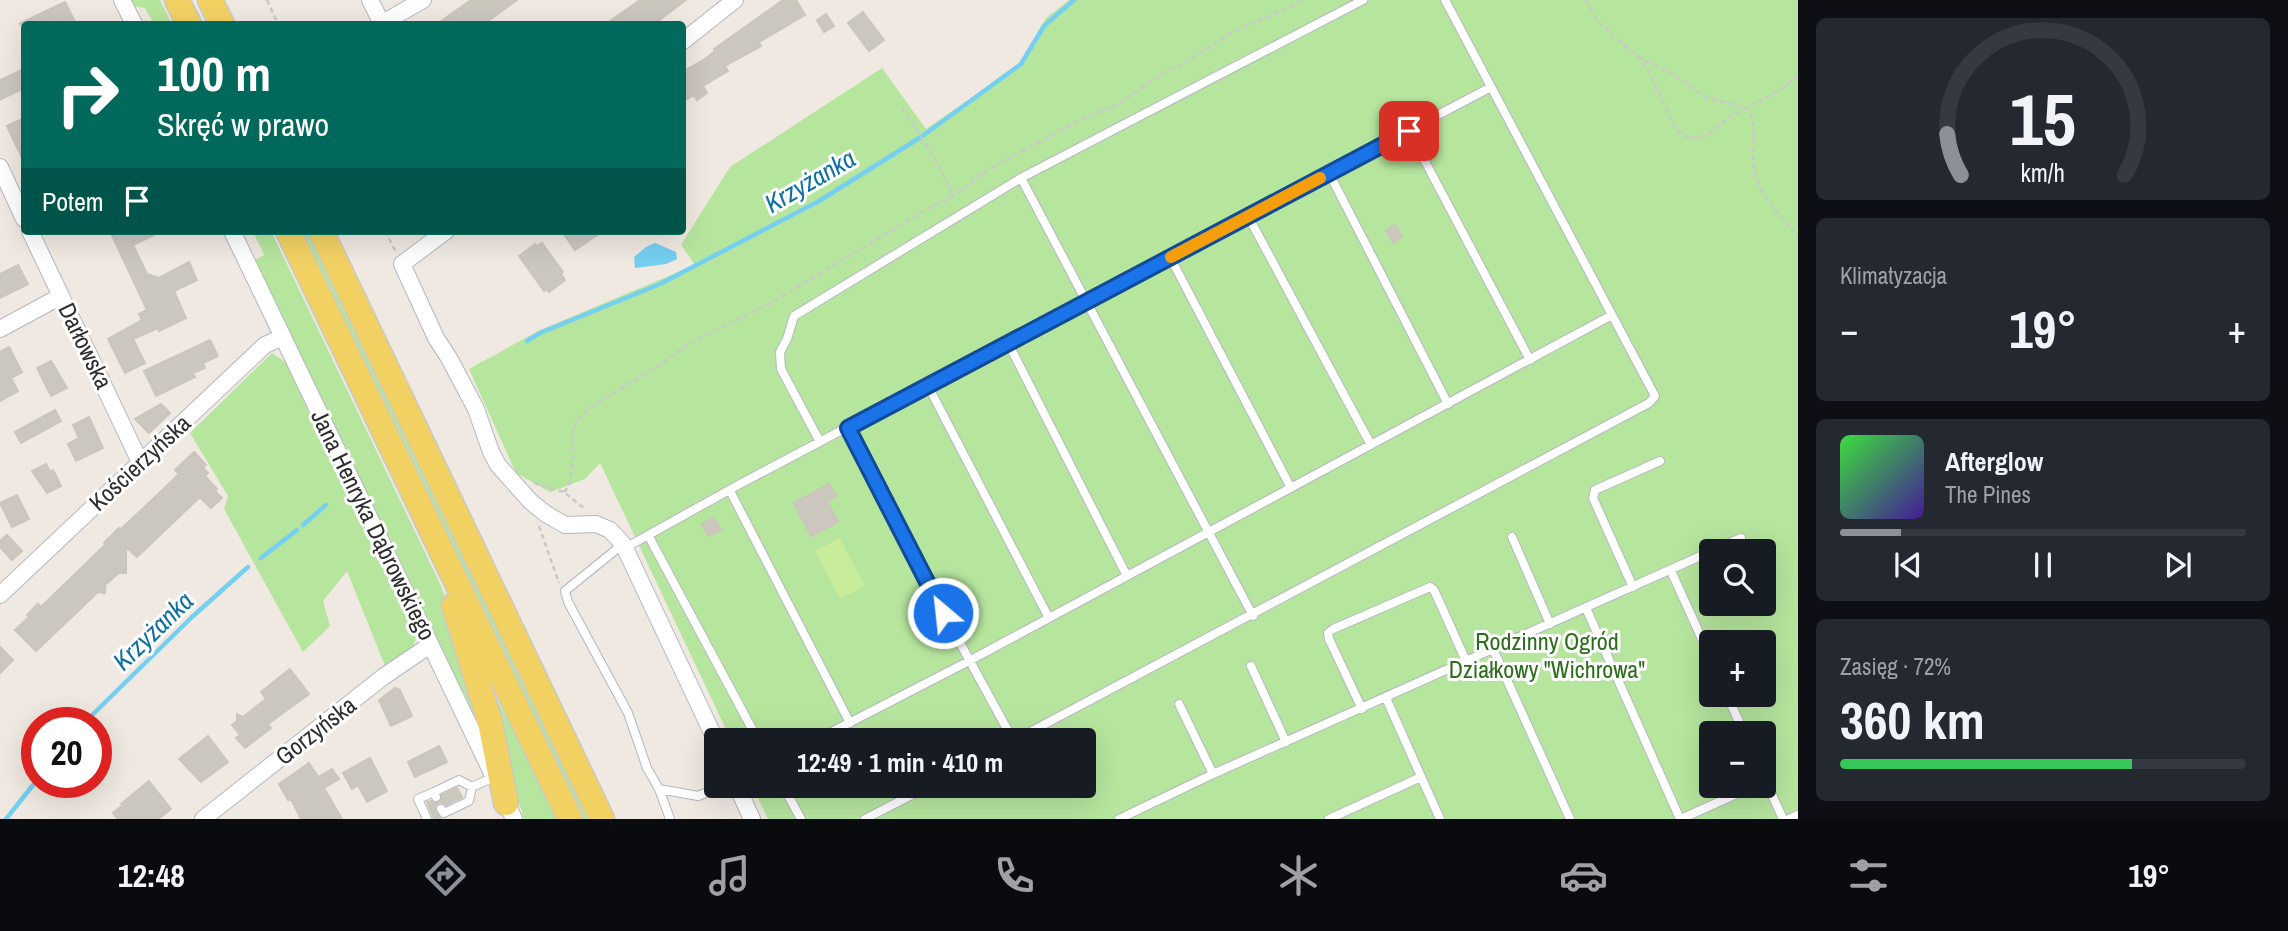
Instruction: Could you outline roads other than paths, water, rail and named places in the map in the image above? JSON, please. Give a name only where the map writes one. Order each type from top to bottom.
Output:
[{"type":"main road","points":[[177,0],[188,21]]},
{"type":"main road","points":[[210,0],[220,21]]},
{"type":"main road","name":"Jana Henryka Dąbrowskiego","points":[[290,235],[570,819]]},
{"type":"main road","points":[[323,235],[602,819]]},
{"type":"main road","points":[[425,515],[490,722],[510,811]]},
{"type":"street","points":[[122,0],[132,21]]},
{"type":"street","points":[[370,0],[380,21]]},
{"type":"street","points":[[387,21],[423,0]]},
{"type":"street","points":[[686,39],[735,0]]},
{"type":"street","points":[[0,167],[21,212]]},
{"type":"street","name":"Darłowska","points":[[32,235],[140,462]]},
{"type":"street","name":"Jana Henryka Dąbrowskiego","points":[[234,235],[510,811]]},
{"type":"street","points":[[441,235],[402,264],[436,338],[476,409],[498,465],[530,501],[546,514],[565,525],[596,524],[610,530],[624,546],[710,728]]},
{"type":"street","points":[[0,329],[61,296]]},
{"type":"street","name":"Kościerzyńska","points":[[0,594],[265,345],[283,337]]},
{"type":"street","name":"Gorzyńska","points":[[203,819],[383,677],[430,645]]},
{"type":"street","points":[[742,798],[752,819]]},
{"type":"lane","points":[[820,442],[781,369],[780,352],[787,339],[793,316],[1021,178],[1363,0]]},
{"type":"lane","points":[[1037,728],[1253,616],[1328,573],[1650,403],[1656,396],[1445,0]]},
{"type":"lane","points":[[670,819],[659,789],[647,768],[628,713],[568,602],[565,591],[624,546],[648,536],[820,442],[1491,88]]},
{"type":"lane","points":[[1409,131],[1530,360]]},
{"type":"lane","points":[[1329,173],[1448,404]]},
{"type":"lane","points":[[1021,178],[1253,616]]},
{"type":"lane","points":[[1248,216],[1371,445]]},
{"type":"lane","points":[[1170,257],[1291,488]]},
{"type":"lane","points":[[840,728],[1612,316]]},
{"type":"lane","points":[[1008,343],[1127,576]]},
{"type":"lane","points":[[928,386],[1049,618]]},
{"type":"lane","points":[[848,428],[968,662],[974,667],[1007,728]]},
{"type":"lane","points":[[1633,587],[1593,498],[1595,490],[1660,461]]},
{"type":"lane","points":[[730,491],[850,723]]},
{"type":"lane","points":[[648,536],[752,728]]},
{"type":"lane","points":[[1512,537],[1550,624]]},
{"type":"lane","points":[[1119,819],[1213,774],[1741,538]]},
{"type":"lane","points":[[1671,571],[1699,632]]},
{"type":"lane","points":[[1362,709],[1329,639],[1328,633],[1333,629],[1430,587],[1434,590],[1466,661]]},
{"type":"lane","points":[[1586,608],[1681,819],[1727,798]]},
{"type":"lane","points":[[1493,649],[1570,819]]},
{"type":"lane","points":[[1251,666],[1286,742]]},
{"type":"lane","points":[[1387,698],[1440,819]]},
{"type":"lane","points":[[1180,704],[1213,774]]},
{"type":"lane","points":[[472,787],[494,777]]},
{"type":"lane","points":[[1329,819],[1421,777]]},
{"type":"lane","points":[[459,780],[472,787],[469,801],[429,819],[418,799],[435,794],[459,780]]},
{"type":"lane","points":[[659,789],[698,796],[704,794]]},
{"type":"lane","points":[[790,798],[801,819]]},
{"type":"lane","points":[[865,819],[906,798]]},
{"type":"lane","points":[[1773,798],[1783,819]]},
{"type":"lane","points":[[1788,819],[1798,815]]},
{"type":"water","points":[[655,243],[676,252],[677,259],[666,264],[635,268],[634,257]]},
{"type":"waterway","name":"Krzyżanka","points":[[527,341],[540,333],[660,284],[819,201],[921,137],[1021,64],[1044,26],[1074,0]]},
{"type":"waterway","name":"Krzyżanka","points":[[303,525],[326,505]]},
{"type":"waterway","name":"Krzyżanka","points":[[261,558],[297,530]]},
{"type":"waterway","name":"Krzyżanka","points":[[100,707],[192,617],[248,567]]},
{"type":"waterway","name":"Krzyżanka","points":[[6,819],[23,798]]},
{"type":"park label","name":"Rodzinny Ogród Działkowy \"Wichrowa\"","points":[[1547,656]]}]
